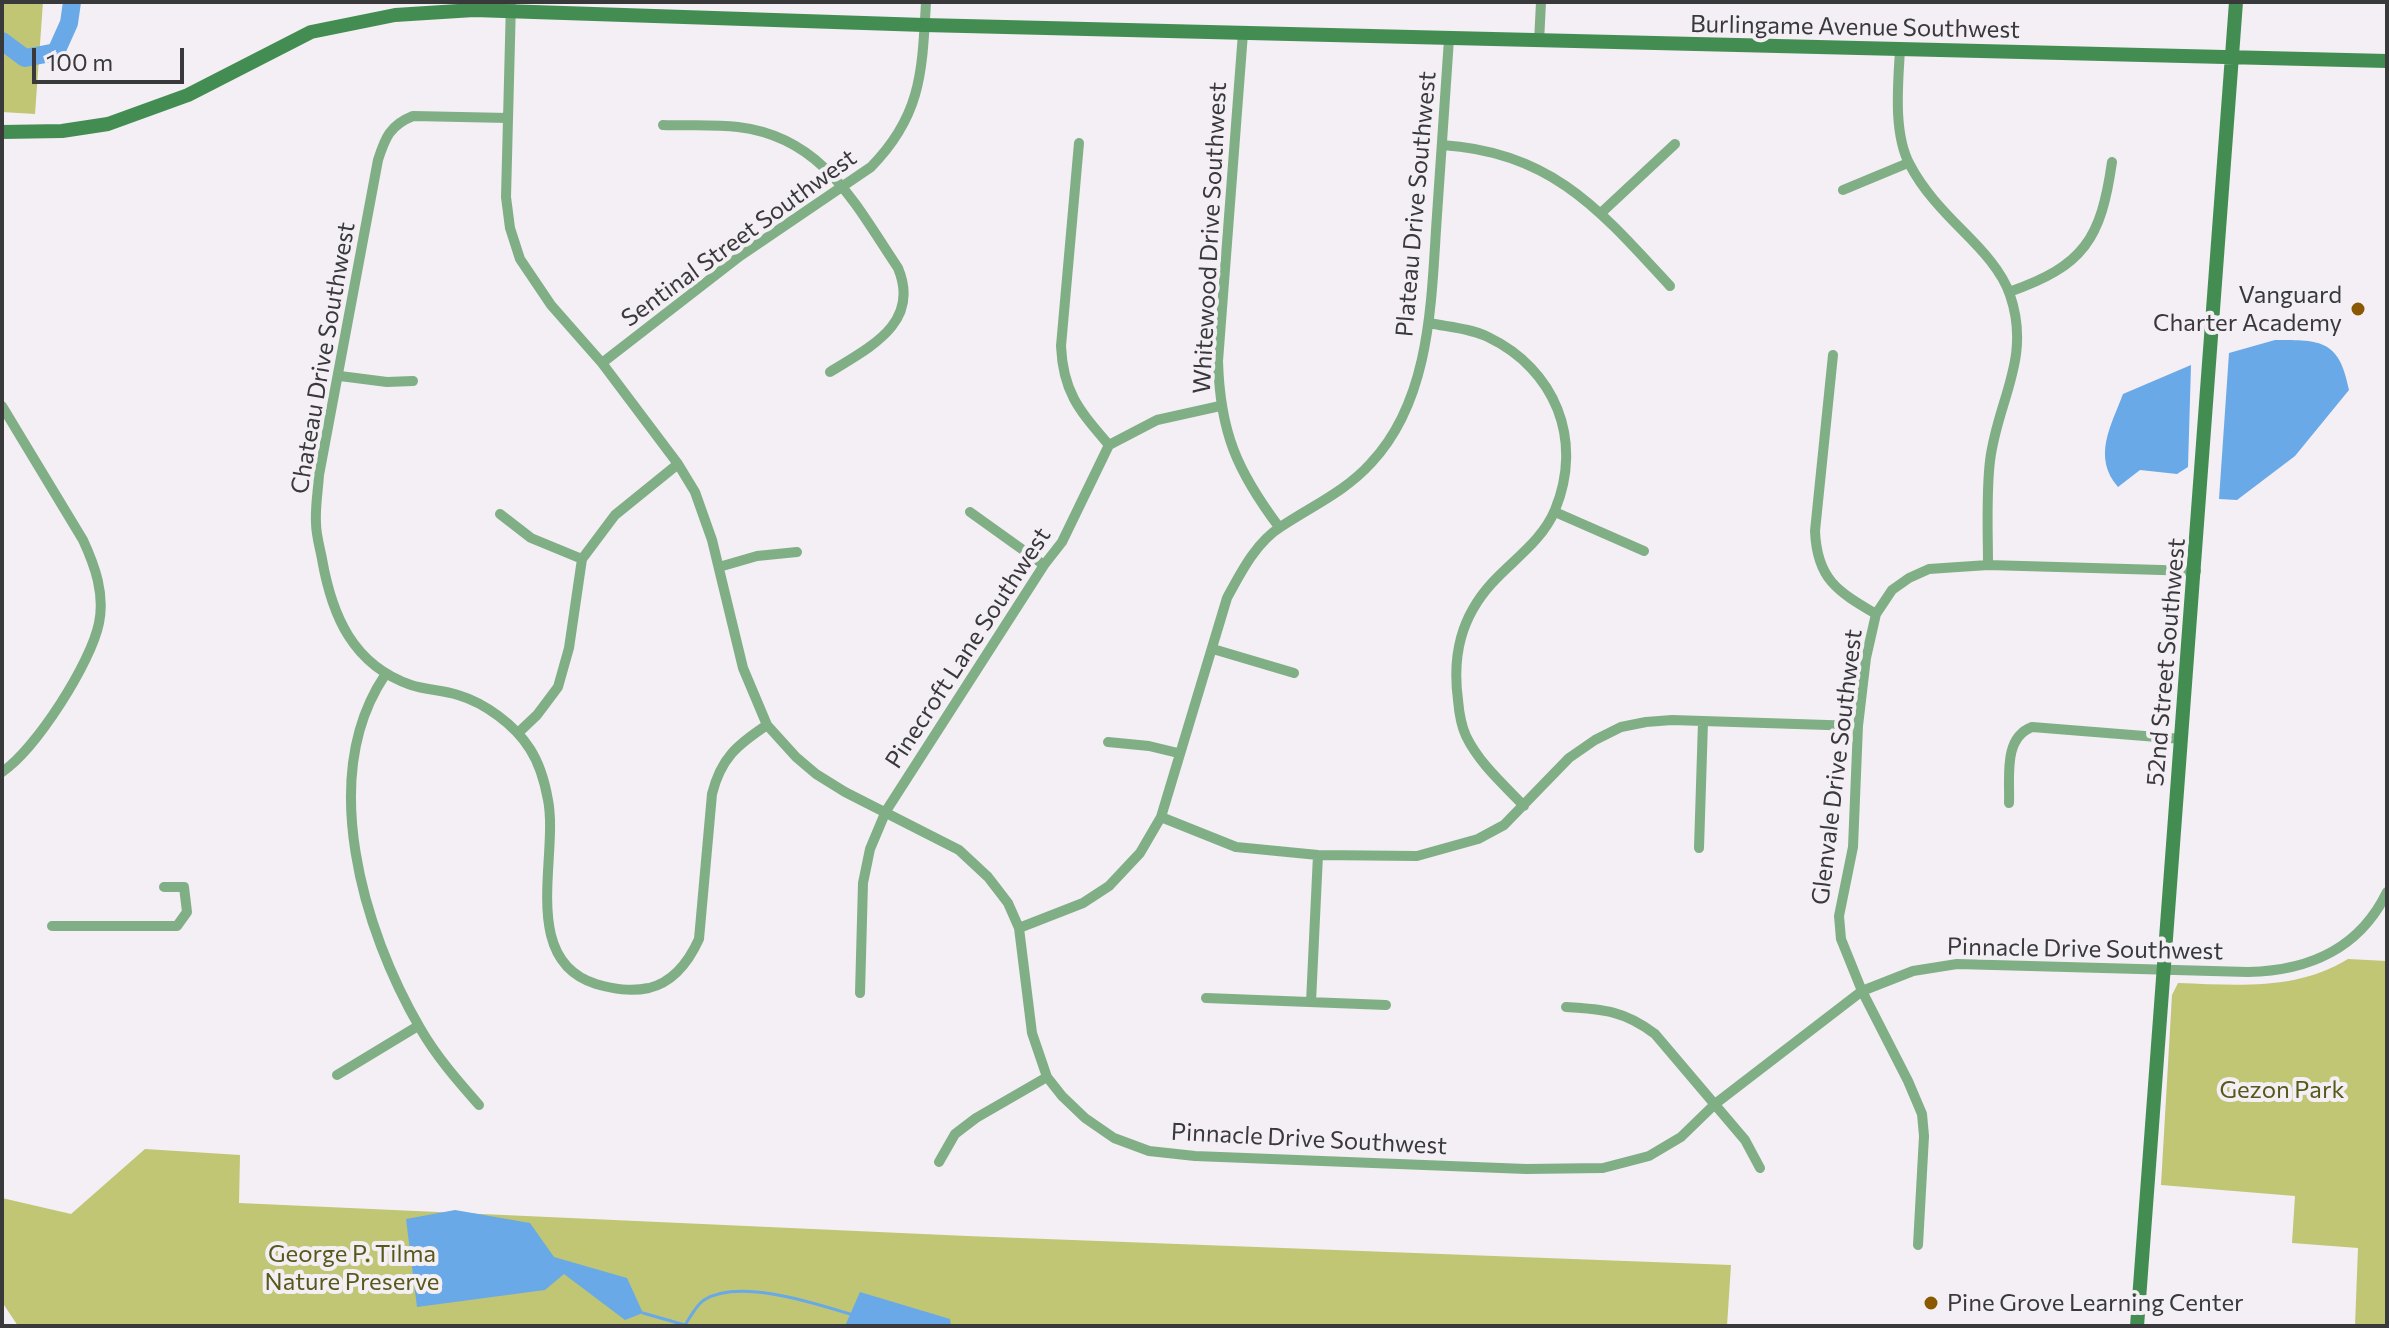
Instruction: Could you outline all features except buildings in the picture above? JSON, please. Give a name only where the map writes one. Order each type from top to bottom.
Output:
[{"type":"street","name":"Sentinal Street Southwest","points":[[602,363],[740,256],[871,167],[888,150],[913,107],[920,76],[926,2]]},
{"type":"street","points":[[1539,42],[1541,2]]},
{"type":"street","name":"52nd Street Southwest","points":[[2137,1326],[2196,571],[2236,2]]},
{"type":"street","name":"Burlingame Avenue Southwest","points":[[2,132],[62,131],[121,120],[188,95],[311,32],[395,15],[511,6],[924,25],[2387,61]]},
{"type":"street","name":"Pinnacle Drive Southwest","points":[[511,6],[506,197],[510,228],[520,259],[551,305],[602,363],[678,464],[695,492],[719,567],[743,668],[767,725],[816,774],[959,850],[974,862],[1008,903],[1019,928],[1032,1033],[1047,1077],[1085,1118],[1114,1138],[1149,1151],[1195,1156],[1526,1169],[1603,1168],[1649,1156],[1681,1137],[1715,1104],[1862,991],[1913,971],[1957,964],[2261,971],[2307,964],[2350,940],[2371,918],[2387,892]]},
{"type":"street","name":"Whitewood Drive Southwest","points":[[1243,33],[1218,361],[1220,406],[1235,456],[1248,483],[1279,527]]},
{"type":"street","name":"Plateau Drive Southwest","points":[[1019,928],[1083,903],[1109,886],[1140,853],[1161,817],[1227,598],[1241,571],[1252,554],[1279,527],[1334,495],[1371,464],[1396,429],[1416,382],[1429,323],[1449,39]]},
{"type":"street","points":[[1900,50],[1898,107],[1908,163],[1935,202],[1984,253],[2009,292],[2016,317],[2017,361],[1994,434],[1990,463],[1988,565]]},
{"type":"street","name":"Chateau Drive Southwest","points":[[508,118],[413,116],[398,122],[386,135],[378,160],[340,376],[319,475],[315,523],[329,595],[336,614],[365,657],[385,675],[414,686],[469,699],[518,733],[531,750],[548,801],[550,846],[545,903],[554,943],[560,955],[582,979],[615,990],[652,987],[668,980],[691,958],[699,939],[716,777],[726,758],[743,741],[767,725]]},
{"type":"street","points":[[663,125],[737,127],[777,135],[816,158],[843,185],[898,268],[903,280],[904,307],[899,319],[885,334],[830,372]]},
{"type":"street","points":[[1079,143],[1062,364],[1075,403],[1109,445],[1157,420],[1220,406]]},
{"type":"street","points":[[1601,213],[1675,144]]},
{"type":"street","points":[[1442,145],[1498,152],[1532,165],[1564,183],[1601,213],[1670,286]]},
{"type":"street","points":[[2009,292],[2045,280],[2066,267],[2081,252],[2104,210],[2112,162]]},
{"type":"street","points":[[1843,190],[1908,163]]},
{"type":"street","points":[[1429,323],[1485,335],[1537,372],[1559,412],[1567,451],[1566,475],[1555,512],[1525,553],[1493,582],[1469,613],[1455,661],[1459,709],[1465,734],[1489,769],[1524,806]]},
{"type":"street","points":[[1833,355],[1815,531],[1816,550],[1829,582],[1845,596],[1876,614]]},
{"type":"street","points":[[340,376],[387,382],[413,381]]},
{"type":"street","points":[[2,406],[83,540],[101,590],[99,623],[88,656],[30,747],[2,772]]},
{"type":"street","name":"Pinecroft Lane Southwest","points":[[860,993],[863,883],[870,849],[886,811],[1044,565],[1062,542],[1109,445]]},
{"type":"street","points":[[518,733],[537,715],[558,687],[569,648],[582,559],[615,515],[678,464]]},
{"type":"street","points":[[970,512],[1044,565]]},
{"type":"street","points":[[1555,512],[1644,551]]},
{"type":"street","points":[[500,514],[531,538],[582,559]]},
{"type":"street","points":[[719,567],[757,556],[797,552]]},
{"type":"street","name":"Glenvale Drive Southwest","points":[[1918,1245],[1924,1136],[1922,1114],[1862,991],[1841,939],[1839,916],[1853,847],[1858,726],[1866,658],[1876,614],[1892,590],[1929,569],[1988,565],[2196,571]]},
{"type":"street","points":[[1213,649],[1294,673]]},
{"type":"street","points":[[385,675],[375,691],[355,747],[353,825],[367,905],[383,954],[418,1026],[446,1068],[479,1105]]},
{"type":"street","points":[[1161,817],[1236,847],[1318,855],[1417,856],[1478,839],[1504,825],[1569,758],[1621,727],[1659,721],[1858,726]]},
{"type":"street","points":[[1699,848],[1703,722]]},
{"type":"street","points":[[2009,803],[2011,749],[2022,731],[2032,727],[2182,739]]},
{"type":"street","points":[[1108,742],[1149,746],[1178,753]]},
{"type":"street","points":[[1311,1002],[1318,855]]},
{"type":"street","points":[[52,926],[177,926],[187,912],[184,887],[164,887]]},
{"type":"street","points":[[1206,998],[1386,1005]]},
{"type":"street","points":[[1566,1007],[1613,1011],[1639,1022],[1655,1034],[1745,1140],[1760,1168]]},
{"type":"street","points":[[337,1075],[418,1026]]},
{"type":"street","points":[[939,1162],[955,1134],[976,1118],[1047,1077]]},
{"type":"green space","points":[[2,2],[43,2],[35,114],[2,112]]},
{"type":"green space","name":"Gezon Park","points":[[2348,959],[2387,961],[2387,1326],[2355,1326],[2358,1248],[2292,1243],[2295,1196],[2161,1185],[2172,995],[2178,983],[2266,984],[2308,977]]},
{"type":"green space","name":"George P. Tilma Nature Preserve","points":[[145,1149],[240,1155],[239,1203],[967,1236],[1731,1265],[1727,1326],[18,1326],[2,1302],[2,1198],[71,1214]]},
{"type":"water","points":[[2275,340],[2305,341],[2326,346],[2340,361],[2349,390],[2295,456],[2237,500],[2219,499],[2229,353]]},
{"type":"water","points":[[2191,365],[2188,467],[2177,474],[2140,470],[2118,487],[2110,476],[2105,453],[2109,430],[2123,394]]},
{"type":"water","points":[[455,1210],[530,1223],[554,1257],[627,1278],[643,1313],[625,1320],[564,1274],[545,1290],[417,1307],[406,1219]]},
{"type":"water","points":[[860,1292],[950,1319],[951,1326],[845,1326]]},
{"type":"waterway","points":[[2,41],[25,58],[56,52],[69,23],[72,2]]},
{"type":"waterway","points":[[643,1313],[685,1325],[704,1300],[736,1291],[776,1295],[850,1314]]},
{"type":"place","name":"Vanguard Charter Academy","points":[[2358,309]]},
{"type":"place","name":"Pine Grove Learning Center","points":[[1931,1303]]}]
